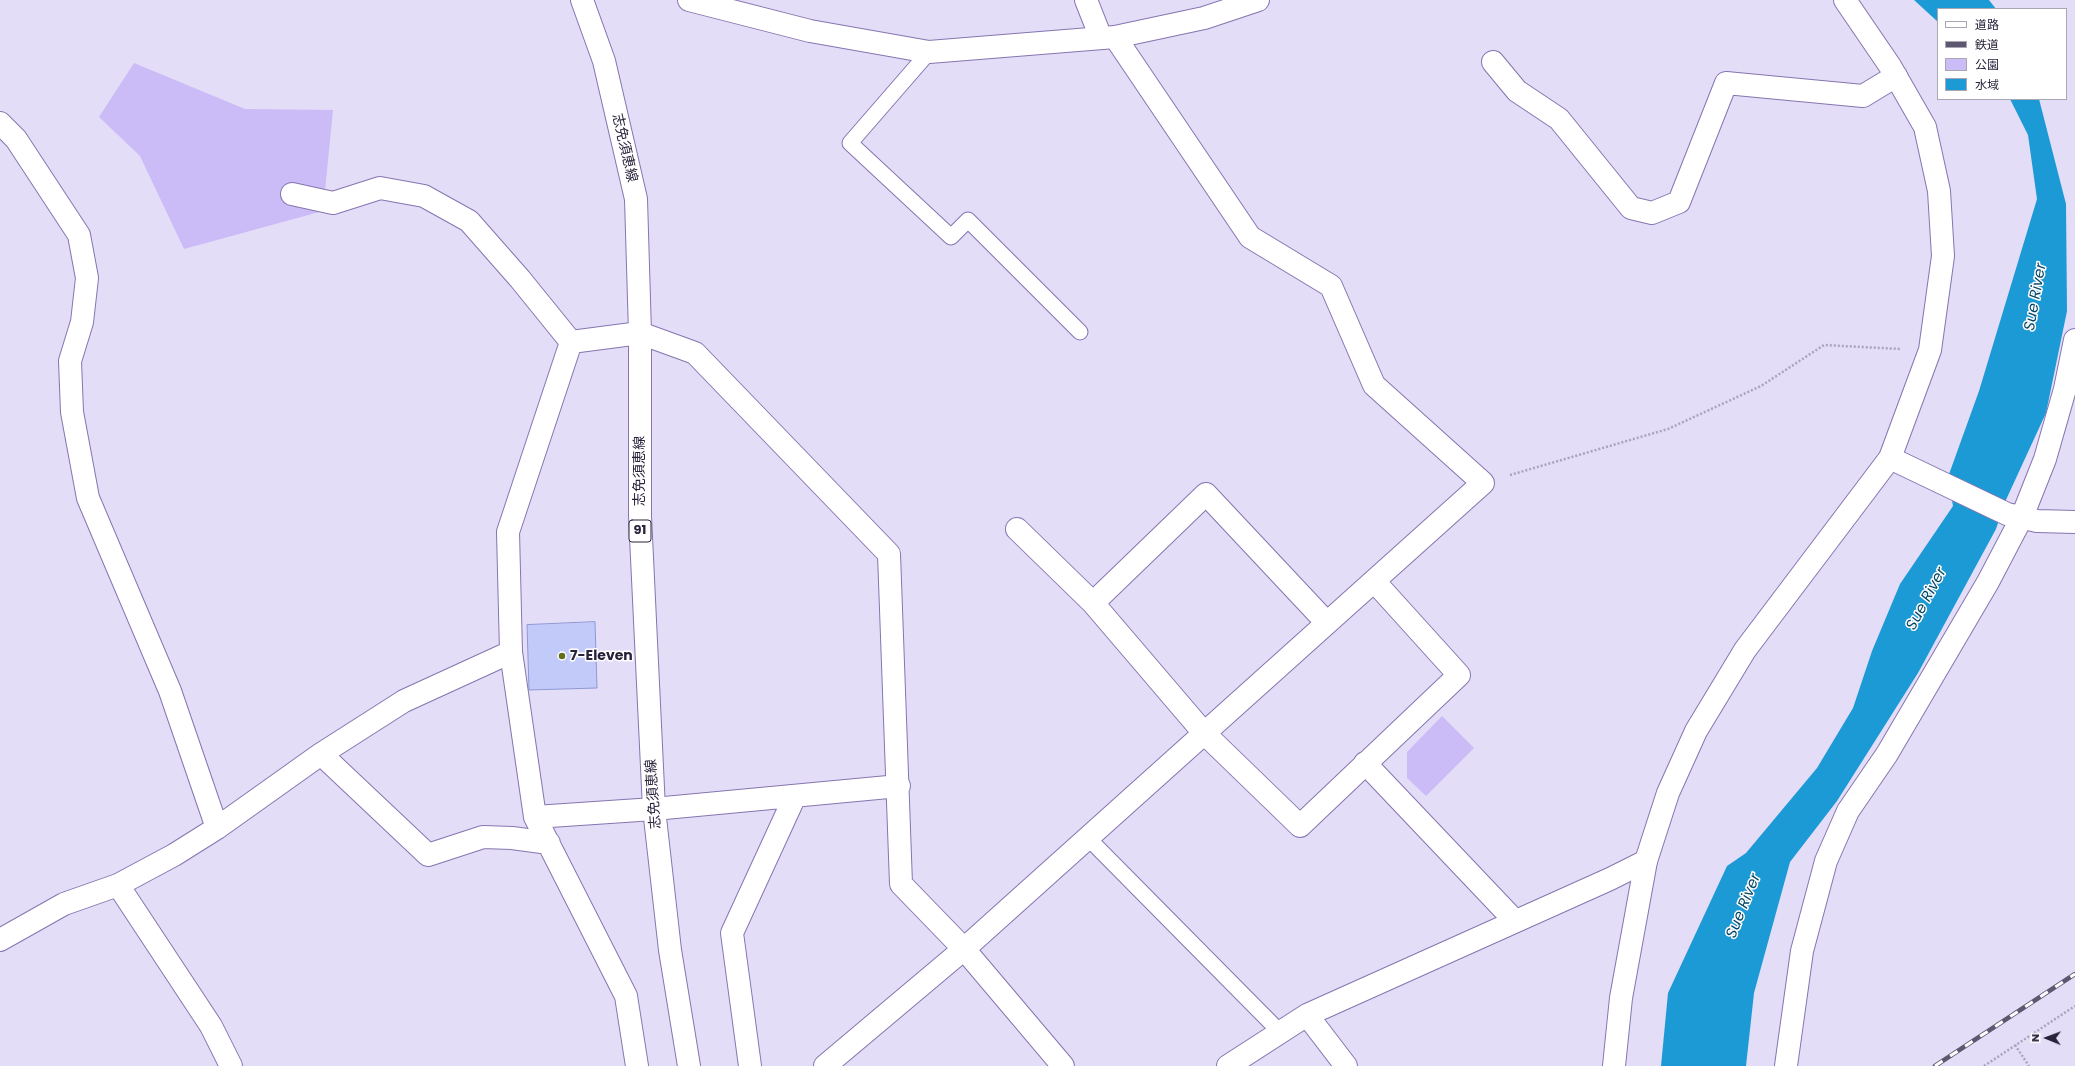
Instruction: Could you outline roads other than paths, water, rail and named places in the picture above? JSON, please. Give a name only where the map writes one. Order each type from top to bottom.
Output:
[{"type":"street","name":"志免須恵線","points":[[582,0],[604,61],[636,199],[640,333],[640,516],[654,809],[670,950],[689,1066]]},
{"type":"street","points":[[689,0],[810,31],[929,52],[1108,37],[1204,18],[1258,0]]},
{"type":"street","points":[[825,1066],[964,949],[1483,483],[1374,385],[1331,286],[1250,237],[1108,37],[1086,0]]},
{"type":"street","points":[[1614,1066],[1621,998],[1646,860],[1668,793],[1696,731],[1745,650],[1890,458],[1930,350],[1943,256],[1939,191],[1925,127],[1896,76],[1845,0]]},
{"type":"street","points":[[1493,62],[1517,91],[1559,120],[1631,208],[1652,213],[1679,202],[1726,83],[1863,96],[1896,76]]},
{"type":"street","points":[[0,123],[16,139],[79,234],[87,278],[82,322],[70,361],[72,412],[88,498],[170,691],[217,828]]},
{"type":"street","points":[[292,194],[333,203],[380,188],[424,196],[469,222],[520,279],[571,342]]},
{"type":"street","points":[[571,342],[640,333],[695,353],[889,554],[899,786],[901,884],[964,949],[1063,1066]]},
{"type":"street","points":[[1786,1066],[1802,951],[1826,861],[1844,818],[1891,748],[1988,582],[2015,516],[2047,452],[2065,389],[2075,340]]},
{"type":"street","points":[[571,342],[508,532],[511,652],[536,817],[626,996],[637,1066]]},
{"type":"street","points":[[1890,458],[2015,516],[2037,521],[2075,522]]},
{"type":"street","points":[[1093,603],[1206,494],[1327,623]]},
{"type":"street","points":[[1017,528],[1093,603],[1204,733],[1300,826],[1459,675],[1374,581]]},
{"type":"street","points":[[0,940],[64,904],[118,885],[174,855],[217,828],[321,754],[404,701],[511,652]]},
{"type":"street","points":[[321,754],[428,854],[483,837],[512,838],[549,843]]},
{"type":"street","points":[[1365,763],[1515,921]]},
{"type":"street","points":[[536,817],[654,809],[899,786]]},
{"type":"street","points":[[750,1066],[732,933],[795,796]]},
{"type":"street","points":[[1228,1066],[1307,1015],[1646,860]]},
{"type":"street","points":[[118,885],[211,1026],[231,1066]]},
{"type":"street","points":[[1307,1015],[1346,1066]]},
{"type":"lane","points":[[929,52],[850,143],[951,237],[968,220],[1080,332]]},
{"type":"lane","points":[[1088,838],[1280,1032]]},
{"type":"water","points":[[1914,0],[1989,0],[1995,8],[1937,8],[1937,21]]},
{"type":"water","name":"Sue River","points":[[2010,100],[2039,100],[2066,204],[2067,311],[2046,413],[2005,502],[1996,529],[1918,673],[1837,801],[1790,862],[1754,993],[1746,1066],[1661,1066],[1668,993],[1727,866],[1746,853],[1817,768],[1853,708],[1872,651],[1900,584],[1953,506],[1948,477],[1979,391],[2037,199],[2028,135]]},
{"type":"railway","points":[[1935,1066],[2075,974]]},
{"type":"place","name":"7-Eleven","points":[[562,656]]}]
